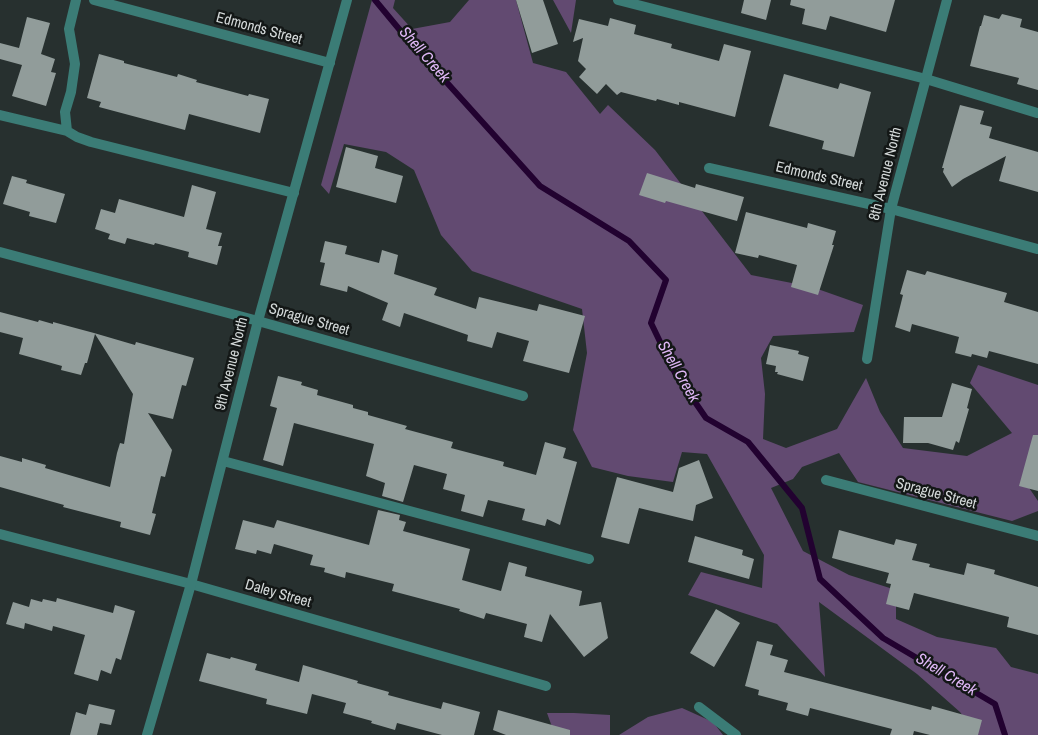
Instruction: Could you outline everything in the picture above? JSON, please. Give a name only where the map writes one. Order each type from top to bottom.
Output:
[{"type":"street","points":[[67,131],[65,112],[72,92],[75,64],[69,29],[76,0]]},
{"type":"street","name":"Edmonds Street","points":[[94,0],[330,63]]},
{"type":"street","name":"9th Avenue North","points":[[147,735],[191,584],[258,321],[347,0]]},
{"type":"street","points":[[618,0],[926,79],[1037,113]]},
{"type":"street","name":"8th Avenue North","points":[[867,359],[891,208],[947,0]]},
{"type":"street","points":[[0,115],[67,131],[91,142],[294,193]]},
{"type":"street","name":"Edmonds Street","points":[[709,168],[891,208],[1037,249]]},
{"type":"street","name":"Sprague Street","points":[[0,252],[258,321],[523,396]]},
{"type":"street","points":[[223,461],[589,559]]},
{"type":"street","name":"Sprague Street","points":[[826,480],[1038,536]]},
{"type":"street","name":"Daley Street","points":[[0,534],[191,584],[546,686]]},
{"type":"street","points":[[699,708],[736,735]]},
{"type":"shaded area","points":[[372,0],[395,0],[393,8],[412,29],[450,22],[469,0],[516,0],[533,63],[566,72],[600,114],[608,105],[655,150],[751,275],[812,287],[863,305],[854,332],[773,336],[761,358],[765,394],[763,439],[786,448],[837,429],[866,378],[880,412],[903,448],[967,456],[1012,433],[970,383],[978,365],[1038,385],[1038,452],[1023,479],[1038,501],[1038,511],[1012,521],[858,482],[839,453],[802,467],[793,479],[771,488],[803,551],[849,575],[896,590],[896,619],[937,637],[996,648],[1011,667],[1038,674],[1038,735],[977,735],[960,712],[917,674],[819,602],[825,677],[777,624],[688,595],[701,572],[762,588],[764,555],[707,454],[682,452],[673,482],[628,476],[592,467],[573,430],[587,353],[582,309],[472,271],[441,235],[414,170],[386,152],[344,144],[329,194],[321,185]]},
{"type":"shaded area","points":[[553,0],[576,0],[571,33]]},
{"type":"shaded area","points":[[682,708],[713,722],[723,735],[619,735],[648,717]]},
{"type":"shaded area","points":[[547,713],[610,715],[610,735],[555,735]]},
{"type":"building","points":[[516,0],[543,0],[558,44],[532,53]]},
{"type":"building","points":[[744,0],[771,0],[766,20],[741,13]]},
{"type":"building","points":[[791,0],[895,0],[886,32],[830,16],[826,30],[802,24],[805,9],[790,5]]},
{"type":"building","points":[[1002,14],[1022,19],[1020,27],[1038,32],[1038,90],[1017,84],[1019,78],[970,66],[984,15],[999,19]]},
{"type":"building","points":[[27,17],[50,23],[41,54],[55,59],[51,72],[56,73],[46,106],[12,96],[22,65],[0,59],[0,43],[19,48]]},
{"type":"building","points":[[610,18],[636,25],[634,34],[672,44],[671,48],[719,61],[724,44],[751,51],[735,117],[679,102],[679,105],[621,92],[617,95],[606,84],[597,94],[579,77],[586,69],[578,61],[583,38],[573,42],[579,19],[608,26]]},
{"type":"building","points":[[99,54],[124,61],[124,63],[177,77],[178,74],[197,80],[196,82],[248,96],[249,94],[269,99],[260,133],[189,114],[185,130],[99,107],[101,102],[87,98]]},
{"type":"building","points":[[784,74],[838,89],[840,83],[871,92],[854,157],[822,149],[824,141],[769,126]]},
{"type":"building","points":[[960,105],[984,111],[980,124],[992,127],[989,138],[1038,152],[1038,192],[999,181],[1006,156],[952,187],[943,172],[944,168],[942,168]]},
{"type":"building","points":[[346,147],[378,156],[375,168],[403,176],[396,203],[336,187]]},
{"type":"building","points":[[647,173],[695,188],[696,184],[744,197],[737,221],[639,195]]},
{"type":"building","points":[[12,176],[27,180],[26,183],[65,194],[56,223],[29,216],[30,212],[3,204]]},
{"type":"building","points":[[192,185],[216,192],[206,229],[222,233],[218,246],[222,246],[217,265],[188,257],[189,252],[155,243],[154,245],[127,238],[125,244],[108,239],[110,234],[95,229],[101,209],[115,213],[119,199],[184,217]]},
{"type":"building","points":[[746,212],[807,228],[808,223],[836,231],[832,245],[834,245],[818,295],[791,287],[797,265],[759,255],[758,258],[735,253]]},
{"type":"building","points":[[325,241],[347,246],[345,254],[379,263],[382,250],[398,255],[394,274],[437,288],[434,295],[476,309],[479,297],[537,311],[539,304],[585,316],[569,373],[523,361],[529,341],[497,332],[492,348],[467,341],[468,335],[404,313],[400,327],[382,320],[388,303],[348,286],[347,292],[320,285],[325,263],[320,262]]},
{"type":"building","points":[[907,270],[925,275],[927,271],[1007,293],[1004,302],[1038,312],[1038,364],[989,351],[987,358],[972,354],[971,357],[955,353],[959,337],[912,324],[910,332],[895,327],[903,295],[900,294]]},
{"type":"building","points":[[0,312],[38,322],[39,320],[53,324],[53,322],[135,345],[136,342],[194,358],[186,386],[182,385],[173,419],[148,413],[172,450],[165,477],[161,476],[152,513],[156,514],[150,535],[120,527],[121,522],[63,507],[64,505],[0,487],[0,456],[22,462],[22,458],[46,465],[45,468],[110,487],[120,443],[124,444],[133,394],[95,334],[87,363],[85,363],[81,375],[61,370],[62,366],[19,354],[23,338],[0,332]]},
{"type":"building","points":[[770,345],[799,351],[798,354],[809,357],[803,381],[777,374],[778,372],[775,372],[776,366],[766,364]]},
{"type":"building","points":[[278,376],[302,382],[301,385],[318,390],[317,395],[353,405],[353,408],[368,412],[368,415],[407,426],[405,429],[453,442],[451,448],[504,462],[503,466],[536,475],[545,442],[566,448],[563,458],[577,462],[560,525],[547,519],[545,526],[522,520],[525,509],[488,500],[483,517],[461,511],[465,495],[443,489],[447,474],[414,465],[403,502],[382,496],[385,483],[366,476],[374,444],[294,423],[283,466],[263,460],[277,408],[270,406]]},
{"type":"building","points":[[952,383],[972,389],[967,408],[969,409],[959,443],[956,441],[953,450],[928,443],[903,443],[904,417],[942,417]]},
{"type":"building","points":[[1033,435],[1038,435],[1038,491],[1019,486]]},
{"type":"building","points":[[699,460],[713,498],[696,505],[693,521],[639,508],[629,544],[601,537],[617,477],[673,492],[679,468]]},
{"type":"building","points":[[378,510],[400,515],[399,520],[406,522],[403,531],[470,549],[462,580],[501,591],[509,562],[527,567],[525,576],[582,591],[579,606],[601,602],[608,638],[584,657],[550,614],[542,642],[524,637],[527,624],[486,613],[484,619],[459,611],[460,609],[392,591],[394,584],[346,572],[345,578],[324,572],[325,568],[310,565],[313,555],[274,544],[271,554],[257,550],[256,554],[235,549],[243,520],[274,528],[277,520],[369,545]]},
{"type":"building","points":[[839,530],[894,545],[896,539],[917,544],[912,560],[930,564],[929,567],[964,575],[967,563],[995,570],[994,574],[1038,587],[1038,635],[1007,627],[1009,617],[914,593],[909,610],[886,604],[891,584],[886,583],[889,573],[832,558]]},
{"type":"building","points":[[695,536],[743,550],[742,555],[754,559],[749,579],[688,562]]},
{"type":"building","points":[[57,598],[113,613],[115,605],[135,611],[121,660],[116,658],[111,674],[101,670],[98,681],[74,674],[85,635],[53,626],[52,631],[25,623],[24,629],[6,624],[13,602],[29,607],[31,599],[42,602],[43,599],[56,602]]},
{"type":"building","points":[[716,609],[740,623],[714,667],[690,653]]},
{"type":"building","points":[[757,641],[773,645],[770,655],[788,660],[784,672],[931,710],[932,706],[982,720],[978,735],[930,735],[914,731],[913,735],[890,735],[892,729],[810,708],[808,716],[786,710],[788,703],[758,695],[759,690],[745,686]]},
{"type":"building","points":[[207,653],[257,664],[255,670],[299,682],[303,665],[358,681],[357,683],[389,692],[388,695],[414,702],[441,709],[443,702],[480,712],[474,735],[442,735],[397,723],[395,730],[343,713],[346,703],[312,694],[307,714],[266,704],[267,699],[199,681]]},
{"type":"building","points":[[89,704],[115,710],[111,725],[100,723],[97,735],[70,735],[76,712],[86,715]]},
{"type":"building","points":[[498,710],[570,730],[570,735],[506,735],[493,730]]},
{"type":"waterway","name":"Shell Creek","points":[[375,0],[404,35],[540,186],[629,241],[666,280],[651,323],[675,373],[706,418],[748,442],[802,508],[820,579],[883,638],[995,704],[1005,735]]}]
